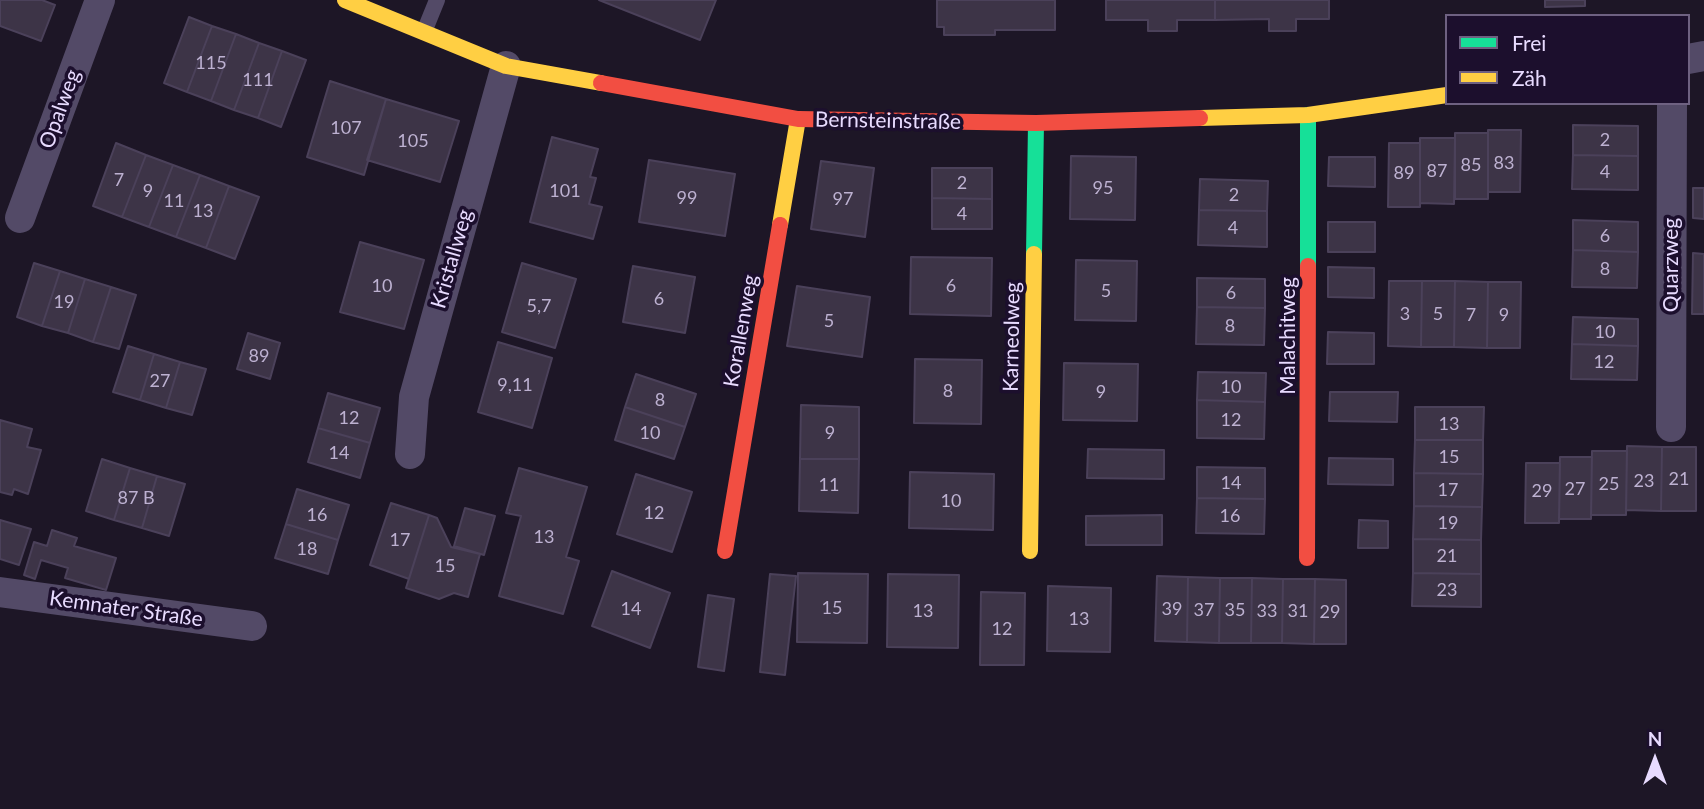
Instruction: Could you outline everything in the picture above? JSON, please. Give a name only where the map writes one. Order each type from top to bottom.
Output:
[{"type":"street","name":"Opalweg","points":[[20,218],[100,0]]},
{"type":"street","name":"Bernsteinstraße","points":[[345,0],[506,66],[798,119],[1036,124],[1308,115],[1445,94]]},
{"type":"street","name":"Kristallweg","points":[[410,454],[414,397],[506,66]]},
{"type":"street","name":"Quarzweg","points":[[1671,427],[1672,105]]},
{"type":"street","name":"Malachitweg","points":[[1307,558],[1308,115]]},
{"type":"street","name":"Korallenweg","points":[[725,551],[798,119]]},
{"type":"street","name":"Karneolweg","points":[[1030,551],[1036,124]]},
{"type":"street","name":"Kemnater Straße","points":[[0,592],[252,626]]},
{"type":"lane","points":[[424,32],[437,0]]},
{"type":"building","points":[[0,0],[42,0],[55,5],[41,41],[0,26]]},
{"type":"building","points":[[599,0],[716,0],[700,40]]},
{"type":"building","points":[[937,0],[1055,0],[1055,30],[995,30],[995,35],[944,35],[944,27],[937,27]]},
{"type":"building","points":[[1106,0],[1215,0],[1215,20],[1177,20],[1177,31],[1148,31],[1148,20],[1106,20]]},
{"type":"building","points":[[1215,0],[1329,0],[1329,19],[1296,19],[1296,31],[1269,31],[1269,19],[1215,20]]},
{"type":"building","points":[[1545,0],[1585,0],[1585,6],[1545,7]]},
{"type":"building","points":[[189,17],[212,26],[187,92],[164,83]]},
{"type":"building","points":[[212,26],[236,34],[211,101],[187,92]]},
{"type":"building","points":[[236,34],[259,43],[234,110],[211,101]]},
{"type":"building","points":[[259,43],[282,51],[258,118],[234,110]]},
{"type":"building","points":[[282,51],[306,60],[281,127],[258,118]]},
{"type":"building","points":[[330,81],[386,99],[364,175],[307,157]]},
{"type":"building","points":[[386,99],[459,121],[440,182],[367,160]]},
{"type":"building","points":[[1573,125],[1638,126],[1638,156],[1573,155]]},
{"type":"building","points":[[1488,130],[1521,130],[1520,192],[1488,192]]},
{"type":"building","points":[[1455,133],[1488,133],[1488,199],[1455,199]]},
{"type":"building","points":[[552,137],[598,149],[590,177],[596,178],[589,204],[602,207],[593,239],[530,222]]},
{"type":"building","points":[[1420,138],[1455,138],[1454,204],[1420,203]]},
{"type":"building","points":[[116,143],[146,155],[122,217],[93,206]]},
{"type":"building","points":[[1389,143],[1420,143],[1420,207],[1388,207]]},
{"type":"building","points":[[146,155],[173,165],[149,227],[122,217]]},
{"type":"building","points":[[1573,155],[1638,156],[1638,190],[1572,189]]},
{"type":"building","points":[[1071,156],[1136,157],[1135,220],[1070,219]]},
{"type":"building","points":[[1329,157],[1375,157],[1375,187],[1328,186]]},
{"type":"building","points":[[649,160],[735,174],[725,236],[639,222]]},
{"type":"building","points":[[821,161],[874,168],[865,237],[811,229]]},
{"type":"building","points":[[173,165],[200,175],[176,237],[149,227]]},
{"type":"building","points":[[932,168],[992,168],[992,199],[932,198]]},
{"type":"building","points":[[200,175],[229,186],[206,248],[176,237]]},
{"type":"building","points":[[1200,179],[1268,181],[1267,211],[1199,210]]},
{"type":"building","points":[[229,186],[259,197],[235,259],[206,248]]},
{"type":"building","points":[[1693,188],[1704,188],[1704,219],[1693,218]]},
{"type":"building","points":[[932,198],[992,199],[992,229],[932,229]]},
{"type":"building","points":[[1199,210],[1267,211],[1267,247],[1198,245]]},
{"type":"building","points":[[1573,220],[1638,222],[1638,252],[1573,250]]},
{"type":"building","points":[[1328,222],[1375,222],[1375,252],[1328,252]]},
{"type":"building","points":[[360,242],[424,260],[404,329],[340,312]]},
{"type":"building","points":[[1573,250],[1638,252],[1637,288],[1572,287]]},
{"type":"building","points":[[1693,253],[1704,254],[1704,314],[1692,314]]},
{"type":"building","points":[[911,257],[992,258],[991,316],[910,314]]},
{"type":"building","points":[[1076,260],[1137,261],[1136,321],[1075,320]]},
{"type":"building","points":[[34,263],[60,271],[42,326],[17,317]]},
{"type":"building","points":[[522,263],[576,279],[555,348],[502,332]]},
{"type":"building","points":[[633,266],[695,277],[685,333],[623,322]]},
{"type":"building","points":[[1328,267],[1374,268],[1374,298],[1328,297]]},
{"type":"building","points":[[60,271],[85,279],[68,333],[42,326]]},
{"type":"building","points":[[1197,278],[1265,279],[1265,308],[1197,307]]},
{"type":"building","points":[[85,279],[111,287],[93,342],[68,333]]},
{"type":"building","points":[[1389,281],[1422,281],[1421,347],[1388,346]]},
{"type":"building","points":[[1422,281],[1455,281],[1454,347],[1421,347]]},
{"type":"building","points":[[1455,281],[1488,282],[1487,348],[1454,347]]},
{"type":"building","points":[[1488,282],[1521,282],[1520,348],[1487,348]]},
{"type":"building","points":[[797,286],[870,297],[862,357],[787,346]]},
{"type":"building","points":[[111,287],[136,295],[119,349],[93,342]]},
{"type":"building","points":[[1197,307],[1265,308],[1264,345],[1196,344]]},
{"type":"building","points":[[1573,317],[1638,319],[1638,346],[1572,344]]},
{"type":"building","points":[[1328,332],[1374,333],[1374,364],[1327,364]]},
{"type":"building","points":[[248,333],[280,343],[270,379],[237,369]]},
{"type":"building","points":[[498,342],[552,358],[532,428],[478,412]]},
{"type":"building","points":[[1572,344],[1638,346],[1637,380],[1571,379]]},
{"type":"building","points":[[128,346],[154,354],[140,400],[113,392]]},
{"type":"building","points":[[154,354],[180,362],[166,408],[140,400]]},
{"type":"building","points":[[915,359],[982,360],[981,424],[914,423]]},
{"type":"building","points":[[180,362],[206,369],[192,415],[166,408]]},
{"type":"building","points":[[1064,363],[1138,364],[1137,421],[1063,420]]},
{"type":"building","points":[[1198,372],[1266,373],[1265,402],[1197,400]]},
{"type":"building","points":[[636,374],[696,394],[685,427],[625,407]]},
{"type":"building","points":[[1330,392],[1398,392],[1397,422],[1329,421]]},
{"type":"building","points":[[328,393],[380,408],[370,443],[318,428]]},
{"type":"building","points":[[1197,400],[1265,402],[1264,439],[1197,438]]},
{"type":"building","points":[[801,405],[859,407],[859,459],[800,459]]},
{"type":"building","points":[[625,407],[685,427],[674,459],[615,440]]},
{"type":"building","points":[[1415,407],[1484,407],[1483,440],[1415,440]]},
{"type":"building","points":[[0,420],[32,429],[27,447],[41,450],[28,494],[14,489],[12,495],[0,492]]},
{"type":"building","points":[[318,428],[370,443],[360,478],[308,462]]},
{"type":"building","points":[[1415,440],[1483,440],[1483,474],[1414,473]]},
{"type":"building","points":[[1627,446],[1662,447],[1661,511],[1626,510]]},
{"type":"building","points":[[1662,447],[1696,447],[1696,511],[1661,511]]},
{"type":"building","points":[[1088,449],[1164,450],[1164,479],[1087,478]]},
{"type":"building","points":[[1592,451],[1627,451],[1626,515],[1591,515]]},
{"type":"building","points":[[1560,457],[1592,457],[1591,519],[1559,519]]},
{"type":"building","points":[[1329,458],[1393,459],[1393,485],[1328,484]]},
{"type":"building","points":[[102,459],[130,468],[114,520],[86,511]]},
{"type":"building","points":[[800,459],[859,459],[858,513],[799,511]]},
{"type":"building","points":[[1526,463],[1560,463],[1559,523],[1525,523]]},
{"type":"building","points":[[1197,467],[1265,468],[1265,499],[1197,498]]},
{"type":"building","points":[[130,468],[157,476],[142,528],[114,520]]},
{"type":"building","points":[[519,468],[587,487],[566,557],[579,561],[563,614],[499,596],[521,516],[506,513]]},
{"type":"building","points":[[910,472],[994,474],[993,530],[909,528]]},
{"type":"building","points":[[1414,473],[1483,474],[1482,507],[1414,506]]},
{"type":"building","points":[[636,474],[692,492],[672,552],[617,534]]},
{"type":"building","points":[[157,476],[185,484],[169,536],[142,528]]},
{"type":"building","points":[[297,489],[349,505],[338,540],[286,524]]},
{"type":"building","points":[[1197,498],[1265,499],[1264,534],[1196,533]]},
{"type":"building","points":[[391,503],[429,515],[409,579],[370,565]]},
{"type":"building","points":[[1414,506],[1482,507],[1481,540],[1413,539]]},
{"type":"building","points":[[465,508],[495,516],[484,555],[454,546]]},
{"type":"building","points":[[429,515],[437,518],[451,547],[480,554],[468,597],[454,593],[439,599],[406,588]]},
{"type":"building","points":[[1162,515],[1162,545],[1086,545],[1086,516]]},
{"type":"building","points":[[0,520],[31,529],[19,565],[0,559]]},
{"type":"building","points":[[1359,520],[1388,521],[1388,548],[1358,548]]},
{"type":"building","points":[[286,524],[338,540],[328,574],[275,558]]},
{"type":"building","points":[[52,530],[77,538],[74,546],[116,558],[106,590],[65,578],[68,568],[41,560],[35,579],[24,575],[34,542],[47,546]]},
{"type":"building","points":[[1413,539],[1481,540],[1481,574],[1413,573]]},
{"type":"building","points":[[612,571],[670,593],[650,648],[592,626]]},
{"type":"building","points":[[798,573],[868,574],[867,643],[797,642]]},
{"type":"building","points":[[1413,573],[1481,574],[1481,607],[1412,606]]},
{"type":"building","points":[[770,574],[796,576],[785,675],[760,672]]},
{"type":"building","points":[[888,574],[959,575],[958,648],[887,647]]},
{"type":"building","points":[[1157,576],[1188,577],[1187,642],[1155,641]]},
{"type":"building","points":[[1188,577],[1220,578],[1219,643],[1187,642]]},
{"type":"building","points":[[1220,578],[1252,578],[1251,643],[1219,643]]},
{"type":"building","points":[[1252,578],[1283,579],[1282,643],[1251,643]]},
{"type":"building","points":[[1283,579],[1315,579],[1314,644],[1282,643]]},
{"type":"building","points":[[1315,579],[1346,580],[1346,644],[1314,644]]},
{"type":"building","points":[[1048,586],[1111,588],[1110,652],[1047,651]]},
{"type":"building","points":[[981,592],[1025,593],[1024,665],[980,665]]},
{"type":"building","points":[[708,595],[734,599],[724,671],[698,667]]},
{"type":"traffic: fast","points":[[1308,115],[1308,266]]},
{"type":"traffic: fast","points":[[1034,254],[1036,123]]},
{"type":"traffic: slow","points":[[345,0],[506,66],[601,83]]},
{"type":"traffic: slow","points":[[1200,118],[1308,115],[1445,95]]},
{"type":"traffic: slow","points":[[780,225],[798,119]]},
{"type":"traffic: slow","points":[[1030,551],[1034,254]]},
{"type":"traffic: jam","points":[[601,83],[798,119],[1036,123],[1200,118]]},
{"type":"traffic: jam","points":[[725,551],[780,225]]},
{"type":"traffic: jam","points":[[1307,558],[1308,266]]}]
